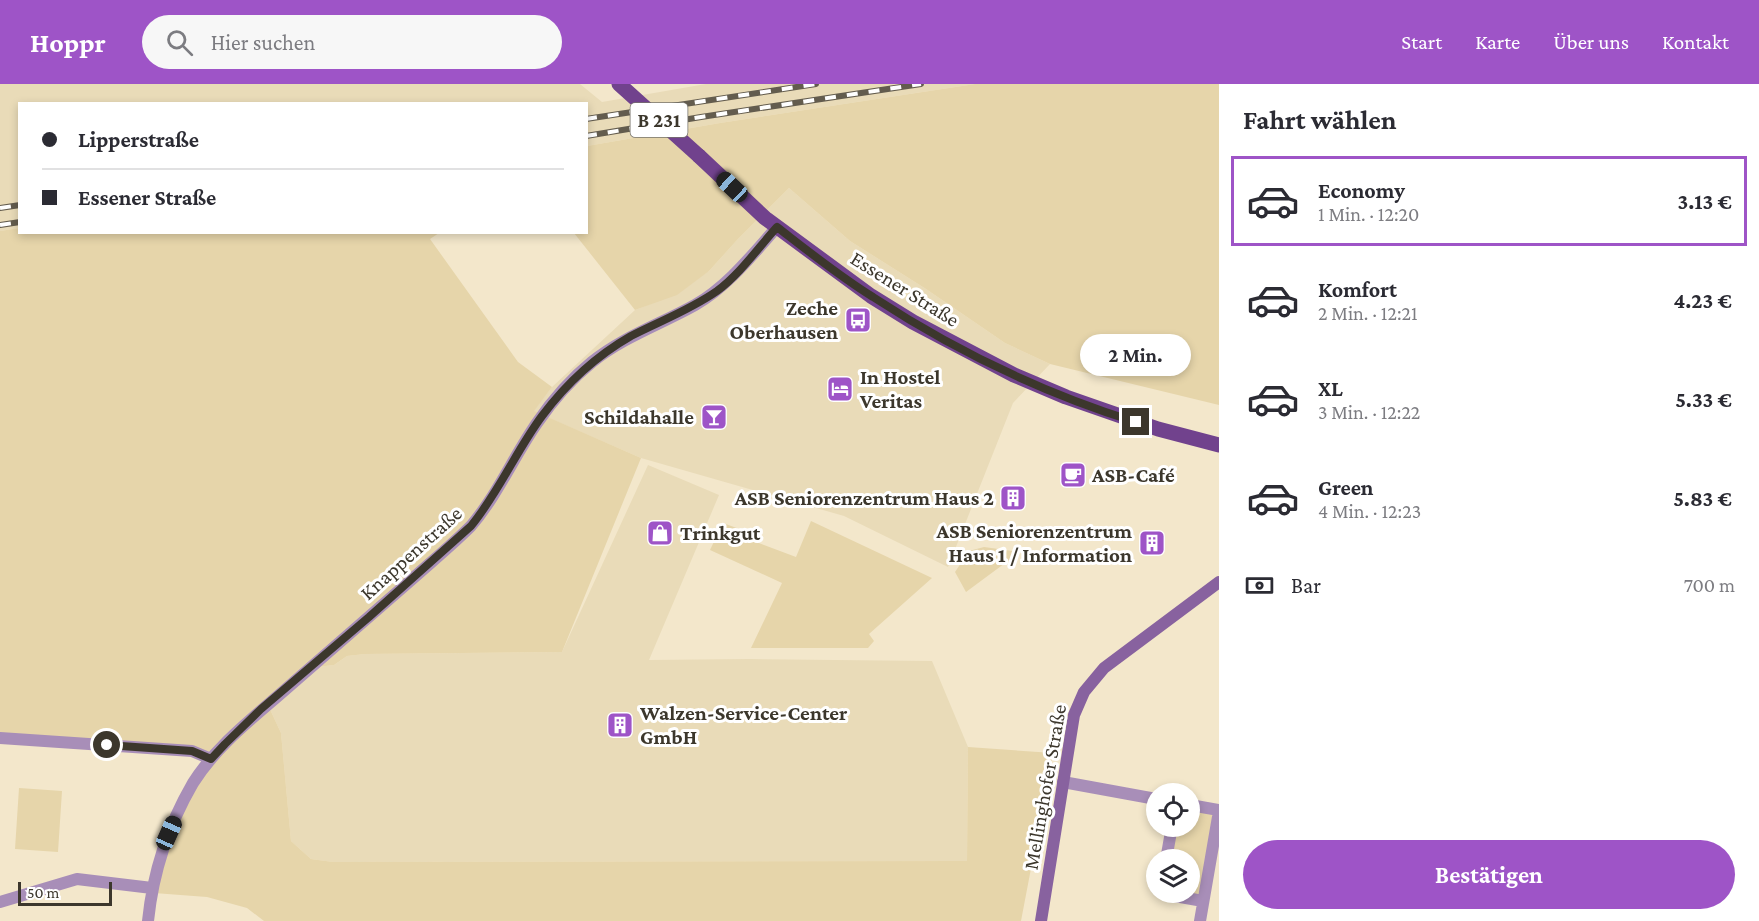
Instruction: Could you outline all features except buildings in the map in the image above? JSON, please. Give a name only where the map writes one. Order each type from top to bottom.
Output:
[{"type":"main road","name":"Essener Straße","points":[[619,84],[765,218],[871,296],[913,322],[1014,375],[1065,397],[1114,415],[1219,445]]},
{"type":"main road","name":"Mellinghofer Straße","points":[[1041,921],[1074,715],[1081,698],[1088,686],[1108,665],[1219,582]]},
{"type":"street","name":"Knappenstraße","points":[[148,921],[152,888],[161,853],[175,818],[194,783],[211,759],[261,709],[471,526],[494,496],[549,406],[591,363],[632,336],[696,304],[719,289],[777,227]]},
{"type":"street","points":[[0,738],[192,751],[211,759]]},
{"type":"street","points":[[1063,782],[1146,797]]},
{"type":"street","points":[[1200,807],[1219,811],[1200,921]]},
{"type":"street","points":[[0,902],[77,879],[152,888]]},
{"type":"shaded area","points":[[0,84],[580,84],[602,102],[706,84],[975,84],[588,146],[588,102],[18,102],[18,228],[0,231]]},
{"type":"shaded area","points":[[975,84],[1219,84],[1219,405],[1050,364],[1005,343],[850,241],[789,188],[709,271],[677,295],[635,310],[575,234],[588,234],[588,146]]},
{"type":"shaded area","points":[[789,188],[850,241],[1005,343],[1050,364],[1013,403],[948,567],[844,516],[641,458],[533,411],[552,387],[635,310],[653,303],[709,271]]},
{"type":"shaded area","points":[[18,228],[18,234],[438,234],[430,239],[518,362],[552,387],[534,411],[641,458],[562,652],[347,656],[334,665],[308,668],[211,758],[0,738],[0,231]]},
{"type":"shaded area","points":[[648,465],[719,495],[649,660],[932,661],[968,747],[967,861],[333,862],[311,859],[291,841],[281,733],[268,705],[308,668],[334,665],[347,656],[562,652]]},
{"type":"shaded area","points":[[811,521],[932,578],[869,634],[874,641],[868,648],[751,648],[782,583],[710,550],[723,523],[753,534],[751,540],[796,557]]},
{"type":"shaded area","points":[[984,547],[1020,552],[966,592],[955,572],[969,551]]},
{"type":"shaded area","points":[[268,705],[281,733],[291,841],[311,859],[333,862],[967,861],[968,747],[1053,753],[1021,921],[264,921],[247,908],[207,897],[154,893],[170,832],[194,783]]},
{"type":"shaded area","points":[[19,788],[62,791],[58,852],[15,849]]},
{"type":"shaded area","points":[[1200,807],[1219,810],[1203,901],[1200,900],[1200,849],[1168,849],[1170,837],[1200,837]]},
{"type":"railway","points":[[588,119],[816,84]]},
{"type":"railway","points":[[588,136],[921,84]]},
{"type":"railway","points":[[0,208],[18,205]]},
{"type":"railway","points":[[0,225],[18,222]]},
{"type":"place","name":"Zeche Oberhausen","points":[[858,320]]},
{"type":"place","name":"In Hostel Veritas","points":[[840,389]]},
{"type":"place","name":"Schildahalle","points":[[714,417]]},
{"type":"place","name":"ASB-Café","points":[[1073,475]]},
{"type":"place","name":"ASB Seniorenzentrum Haus 2","points":[[1013,498]]},
{"type":"place","name":"Trinkgut","points":[[660,533]]},
{"type":"place","name":"ASB Seniorenzentrum Haus 1 / Information","points":[[1152,543]]},
{"type":"place","name":"Walzen-Service-Center GmbH","points":[[620,725]]},
{"type":"route","points":[[107,745],[192,751],[211,759],[261,709],[471,526],[483,512],[549,406],[591,363],[632,336],[696,304],[719,289],[777,227],[871,296],[913,322],[1014,375],[1065,397],[1136,422]]}]
